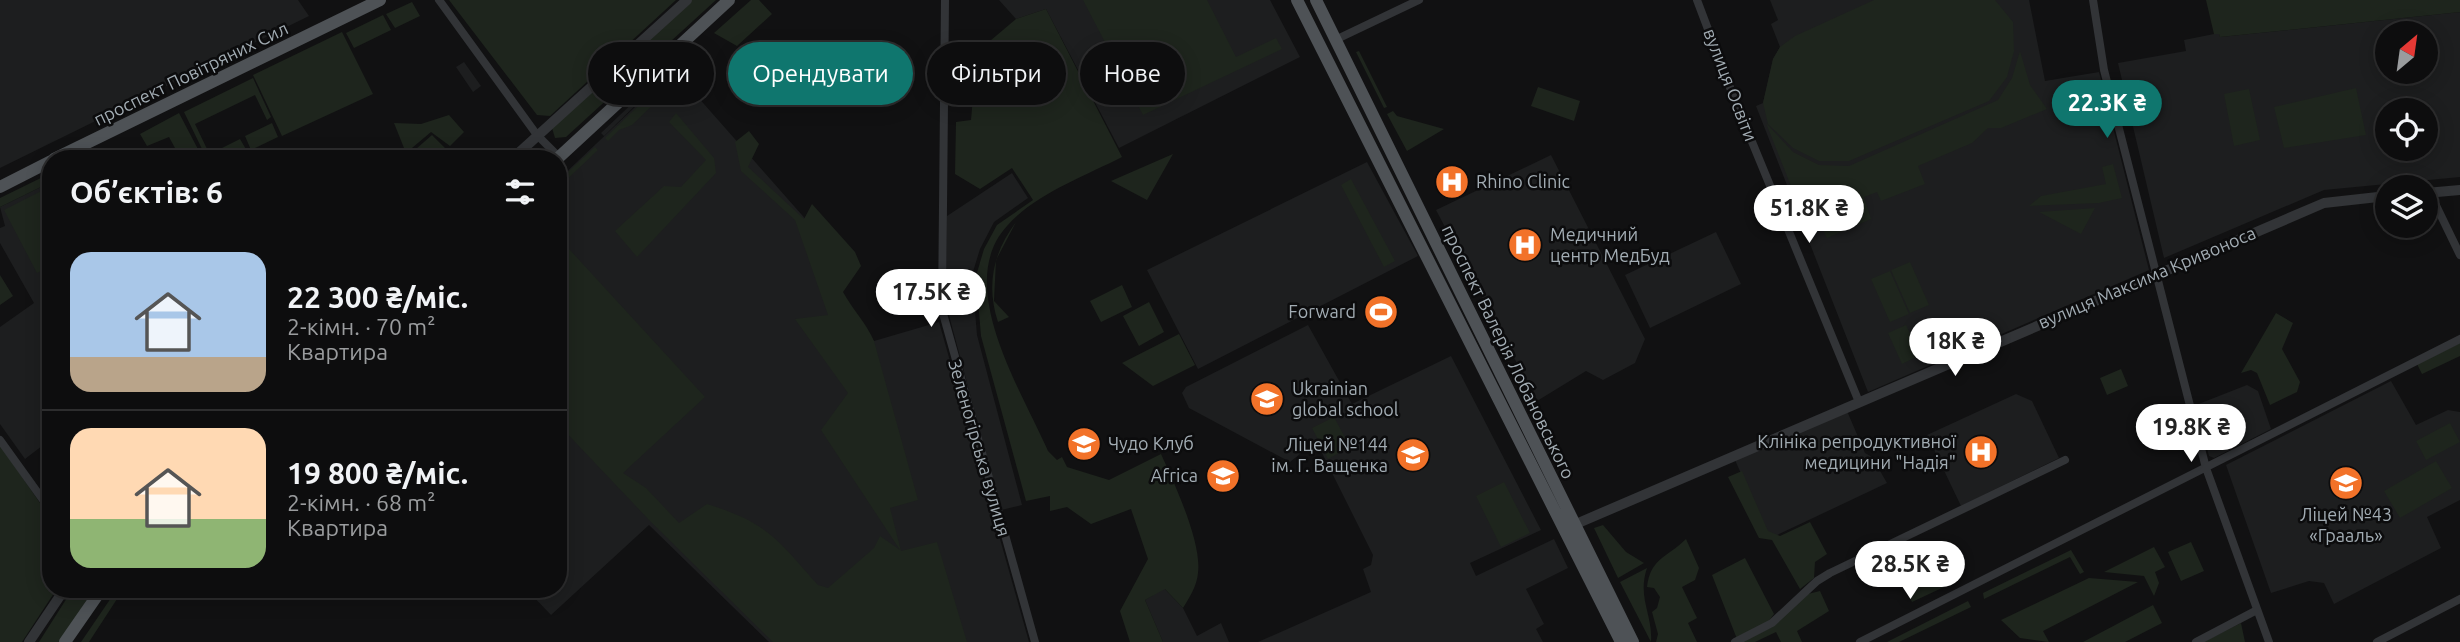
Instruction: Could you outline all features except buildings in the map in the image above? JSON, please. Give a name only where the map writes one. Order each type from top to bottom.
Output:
[{"type":"main road","name":"проспект Повітряних Сил","points":[[72,150],[380,0]]},
{"type":"main road","points":[[567,150],[729,0]]},
{"type":"main road","name":"проспект Валерія Лобановського","points":[[1316,1],[1570,527],[1621,642]]},
{"type":"main road","name":"проспект Валерія Лобановського","points":[[1298,3],[1570,527],[1633,642]]},
{"type":"main road","name":"проспект Повітряних Сил","points":[[0,187],[42,165]]},
{"type":"main road","points":[[65,642],[95,598]]},
{"type":"street","points":[[439,0],[551,150]]},
{"type":"street","points":[[521,150],[687,0]]},
{"type":"street","name":"Зеленогірська вулиця","points":[[945,0],[942,310],[1035,642]]},
{"type":"street","points":[[1335,40],[1419,0]]},
{"type":"street","name":"вулиця Освіти","points":[[1697,0],[1738,109],[1859,402]]},
{"type":"street","points":[[2093,0],[2104,70],[2206,468],[2269,642]]},
{"type":"street","points":[[2438,192],[2460,190]]},
{"type":"street","name":"вулиця Максима Кривоноса","points":[[1570,527],[2157,272],[2324,203],[2375,197]]},
{"type":"street","points":[[2438,212],[2460,255]]},
{"type":"street","points":[[1860,642],[2460,339]]},
{"type":"street","points":[[0,440],[42,498]]},
{"type":"street","points":[[1735,642],[1772,623],[1817,581],[1830,573],[2065,460]]},
{"type":"street","points":[[29,642],[59,598]]},
{"type":"street","points":[[2377,642],[2460,599]]},
{"type":"street","points":[[2196,642],[2257,610]]},
{"type":"shaded area","points":[[0,0],[298,0],[309,16],[0,168]]},
{"type":"shaded area","points":[[449,0],[676,0],[630,42],[588,42],[588,81],[550,116],[537,115]]},
{"type":"shaded area","points":[[691,0],[716,0],[670,42],[645,42]]},
{"type":"shaded area","points":[[751,0],[759,0],[772,14],[741,42],[730,42],[714,33]]},
{"type":"shaded area","points":[[999,0],[1270,0],[1300,57],[1119,148],[1096,105],[1185,105],[1185,42],[1080,42],[1080,74],[1066,42],[1063,42],[1046,9],[1016,19]]},
{"type":"shaded area","points":[[1083,0],[1207,0],[1236,57],[1276,38],[1282,49],[1185,95],[1185,42],[1105,42]]},
{"type":"shaded area","points":[[1770,0],[2029,0],[2045,81],[2099,72],[2149,270],[1868,392],[1756,106],[1763,103],[1773,59],[1780,47],[1771,24],[1778,20]]},
{"type":"shaded area","points":[[1874,0],[1995,0],[2013,22],[2014,51],[2007,77],[1989,101],[1849,161],[1819,161],[1793,148],[1768,124],[1763,103],[1773,59],[1780,47],[1795,36]]},
{"type":"shaded area","points":[[2206,0],[2460,0],[2460,12],[2220,37],[2219,34],[2214,34]]},
{"type":"shaded area","points":[[412,2],[420,16],[395,28],[386,14]]},
{"type":"shaded area","points":[[1046,9],[1063,42],[989,42],[1016,19]]},
{"type":"shaded area","points":[[2460,12],[2460,177],[2438,179],[2438,175],[2375,175],[2375,185],[2324,190],[2164,258],[2118,63],[2186,51],[2184,40],[2219,33],[2220,37]]},
{"type":"shaded area","points":[[383,15],[391,30],[354,48],[346,33]]},
{"type":"shaded area","points":[[342,32],[373,94],[282,136],[253,75]]},
{"type":"shaded area","points":[[1066,48],[1080,75],[1080,105],[1095,105],[1122,157],[1046,195],[1007,226],[992,250],[987,278],[989,307],[1009,369],[1048,451],[1057,460],[1062,457],[1067,467],[1109,480],[1161,454],[1186,513],[1198,560],[1196,583],[1183,608],[1165,589],[1145,600],[1163,642],[1130,642],[1120,611],[1148,559],[1131,509],[1091,524],[1067,507],[1050,511],[1050,496],[1026,501],[981,336],[976,276],[984,249],[997,225],[1033,200],[1012,168],[980,189],[955,174],[956,122],[971,120],[972,105],[1066,105]]},
{"type":"shaded area","points":[[1359,51],[1387,107],[1384,108],[1356,52]]},
{"type":"shaded area","points":[[2020,51],[2030,85],[2047,109],[2001,128],[1988,128],[1972,143],[1918,166],[1925,184],[1881,201],[1877,192],[1864,197],[1871,219],[1827,238],[1822,228],[1810,234],[1766,123],[1793,152],[1819,165],[1849,166],[1998,100],[2012,78]]},
{"type":"shaded area","points":[[464,62],[481,86],[473,92],[456,67]]},
{"type":"shaded area","points":[[253,78],[271,117],[267,120],[255,95],[195,124],[207,149],[203,150],[184,112]]},
{"type":"shaded area","points":[[1538,87],[1580,101],[1574,121],[1531,106]]},
{"type":"shaded area","points":[[2356,88],[2366,135],[2284,148],[2274,107]]},
{"type":"shaded area","points":[[2249,89],[2260,140],[2234,146],[2224,94]]},
{"type":"shaded area","points":[[588,95],[588,105],[601,105],[566,137],[555,138],[552,128]]},
{"type":"shaded area","points":[[631,105],[636,105],[604,136],[601,133]]},
{"type":"shaded area","points":[[637,105],[705,105],[847,266],[836,293],[874,341],[939,322],[1029,642],[769,642],[649,525],[551,615],[535,598],[567,598],[567,171]]},
{"type":"shaded area","points":[[639,105],[653,105],[632,125],[619,130],[608,141],[605,138]]},
{"type":"shaded area","points":[[1138,105],[1164,105],[1143,115]]},
{"type":"shaded area","points":[[1393,111],[1397,116],[1444,129],[1407,151],[1387,114]]},
{"type":"shaded area","points":[[179,113],[198,150],[176,150],[169,137],[147,146],[140,134]]},
{"type":"shaded area","points":[[676,113],[714,158],[716,173],[637,257],[615,231],[664,186],[681,187],[706,160],[669,122]]},
{"type":"shaded area","points":[[449,115],[464,132],[450,146],[431,132],[410,150],[405,150],[394,123],[421,124]]},
{"type":"shaded area","points":[[272,123],[278,137],[251,150],[245,136]]},
{"type":"shaded area","points":[[749,131],[759,144],[748,167],[804,219],[812,204],[855,252],[861,266],[843,292],[874,341],[918,500],[890,508],[901,551],[937,542],[967,642],[773,642],[651,522],[567,433],[567,247],[705,397],[623,473],[646,488],[679,523],[707,504],[744,518],[770,534],[818,585],[828,588],[874,548],[880,536],[900,550],[821,430],[848,393],[795,319],[828,315],[795,220],[741,171],[735,142]]},
{"type":"shaded area","points":[[432,135],[447,150],[415,150]]},
{"type":"shaded area","points":[[240,139],[246,150],[218,150]]},
{"type":"shaded area","points":[[595,147],[598,150],[567,179],[567,173]]},
{"type":"shaded area","points":[[1173,154],[1147,200],[1111,181]]},
{"type":"shaded area","name":"Медичний центр МедБуд","points":[[1551,155],[1645,339],[1635,363],[1603,380],[1586,371],[1537,401],[1436,210]]},
{"type":"shaded area","points":[[1367,162],[1418,256],[1198,369],[1147,270]]},
{"type":"shaded area","points":[[2113,164],[2122,198],[2099,203],[2029,206],[2041,196],[2106,184],[2102,167]]},
{"type":"shaded area","points":[[1012,173],[1028,198],[994,222],[980,249],[972,275],[977,335],[1022,505],[1001,510],[946,304],[947,216]]},
{"type":"shaded area","points":[[42,177],[42,186],[0,207],[0,198]]},
{"type":"shaded area","points":[[1351,179],[1395,261],[1384,267],[1341,185]]},
{"type":"shaded area","points":[[42,186],[42,446],[25,459],[0,424],[0,327],[34,303],[0,243],[0,228],[5,226],[0,207]]},
{"type":"shaded area","points":[[42,191],[42,270],[37,273],[4,210]]},
{"type":"shaded area","points":[[2095,208],[2081,234],[2039,212]]},
{"type":"shaded area","points":[[1016,222],[997,259],[1008,234]]},
{"type":"shaded area","points":[[1716,232],[1741,284],[1650,328],[1625,275]]},
{"type":"shaded area","points":[[996,262],[994,301],[1009,317],[998,322],[994,308],[992,282]]},
{"type":"shaded area","points":[[1910,262],[1929,305],[1910,313],[1891,270]]},
{"type":"shaded area","points":[[1890,271],[1909,314],[1890,322],[1871,279]]},
{"type":"shaded area","points":[[0,275],[13,296],[0,305]]},
{"type":"shaded area","points":[[1122,285],[1132,307],[1101,322],[1090,301]]},
{"type":"shaded area","points":[[1149,302],[1164,332],[1139,346],[1123,316]]},
{"type":"shaded area","points":[[2276,313],[2293,323],[2282,349],[2300,382],[2297,392],[2270,405],[2257,373],[2251,370],[2241,373]]},
{"type":"shaded area","points":[[1308,325],[1352,404],[1451,356],[1541,530],[1470,563],[1476,576],[1554,539],[1568,568],[1526,589],[1544,624],[1536,629],[1543,642],[1258,642],[1371,592],[1363,569],[1371,565],[1373,555],[1316,441],[1290,462],[1189,408],[1182,393],[1186,387]]},
{"type":"shaded area","points":[[1906,325],[1920,355],[1902,364],[1888,333]]},
{"type":"shaded area","points":[[1179,334],[1195,365],[1153,386],[1122,363]]},
{"type":"shaded area","points":[[2460,343],[2460,356],[2422,374],[2417,364]]},
{"type":"shaded area","points":[[2121,369],[2128,386],[2107,395],[2100,378]]},
{"type":"shaded area","name":"Ліцей №43 «Грааль»","points":[[2391,381],[2416,425],[2448,410],[2460,412],[2460,500],[2427,517],[2441,548],[2334,604],[2324,583],[2309,581],[2271,593],[2226,465]]},
{"type":"shaded area","points":[[2247,385],[2258,391],[2271,429],[2214,458],[2209,456],[2196,405]]},
{"type":"shaded area","points":[[2016,394],[2032,401],[2059,458],[1961,506],[1927,435]]},
{"type":"shaded area","points":[[1847,411],[1865,453],[1872,457],[1887,483],[1775,536],[1767,532],[1735,460]]},
{"type":"shaded area","points":[[1334,417],[1350,447],[1328,459],[1312,428]]},
{"type":"shaded area","points":[[2450,423],[2460,442],[2426,460],[2416,441]]},
{"type":"shaded area","points":[[0,445],[42,506],[42,598],[51,598],[22,642],[0,642]]},
{"type":"shaded area","points":[[2436,461],[2452,488],[2400,518],[2384,491]]},
{"type":"shaded area","points":[[1742,471],[1768,531],[1780,536],[1810,522],[1827,554],[1815,562],[1814,578],[1800,589],[1772,540],[1759,538],[1728,477]]},
{"type":"shaded area","points":[[1504,482],[1530,533],[1501,547],[1476,496]]},
{"type":"shaded area","points":[[1603,525],[1626,552],[1644,563],[1618,578],[1594,528]]},
{"type":"shaded area","points":[[1686,539],[1699,568],[1695,580],[1682,587],[1697,618],[1688,623],[1697,642],[1656,642],[1658,634],[1652,612],[1657,608],[1660,597],[1654,588],[1647,587],[1649,577],[1656,564]]},
{"type":"shaded area","points":[[2191,542],[2204,571],[2181,581],[2168,552]]},
{"type":"shaded area","points":[[2154,547],[2165,567],[2155,572],[2159,583],[2154,596],[2144,576],[2104,572]]},
{"type":"shaded area","points":[[2071,550],[2084,572],[2080,574],[2070,557],[1984,599],[1983,593]]},
{"type":"shaded area","points":[[1745,558],[1774,614],[1768,622],[1737,639],[1712,575]]},
{"type":"shaded area","points":[[1647,568],[1644,597],[1651,642],[1620,582]]},
{"type":"shaded area","points":[[1937,572],[1944,587],[1912,602],[1905,588]]},
{"type":"shaded area","points":[[2089,578],[2138,582],[2043,631],[2049,642],[2020,638],[2001,620]]},
{"type":"shaded area","points":[[1164,588],[1183,608],[1197,636],[1221,623],[1229,642],[1163,642],[1145,600]]},
{"type":"shaded area","points":[[1820,591],[1829,611],[1797,631],[1802,642],[1781,642],[1776,632],[1755,642],[1741,642],[1772,627],[1808,594]]},
{"type":"shaded area","points":[[67,598],[88,598],[60,642],[39,642]]},
{"type":"shaded area","points":[[111,598],[116,598],[89,642],[81,642]]},
{"type":"shaded area","points":[[1968,601],[1971,607],[1899,642],[1887,642]]},
{"type":"shaded area","points":[[2153,605],[2162,623],[2125,642],[2083,642]]},
{"type":"shaded area","points":[[2241,623],[2245,642],[2203,642]]},
{"type":"place","name":"Rhino Clinic","points":[[1452,182]]},
{"type":"place","name":"Медичний центр МедБуд","points":[[1525,245]]},
{"type":"place","name":"Forward","points":[[1381,312]]},
{"type":"place","name":"Ukrainian global school","points":[[1267,399]]},
{"type":"place","name":"Чудо Клуб","points":[[1084,444]]},
{"type":"place","name":"Клініка репродуктивної медицини \"Надія\"","points":[[1981,452]]},
{"type":"place","name":"Ліцей №144 ім. Г. Ващенка","points":[[1413,455]]},
{"type":"place","name":"Africa","points":[[1223,476]]},
{"type":"place","name":"Ліцей №43 «Грааль»","points":[[2346,483]]}]
